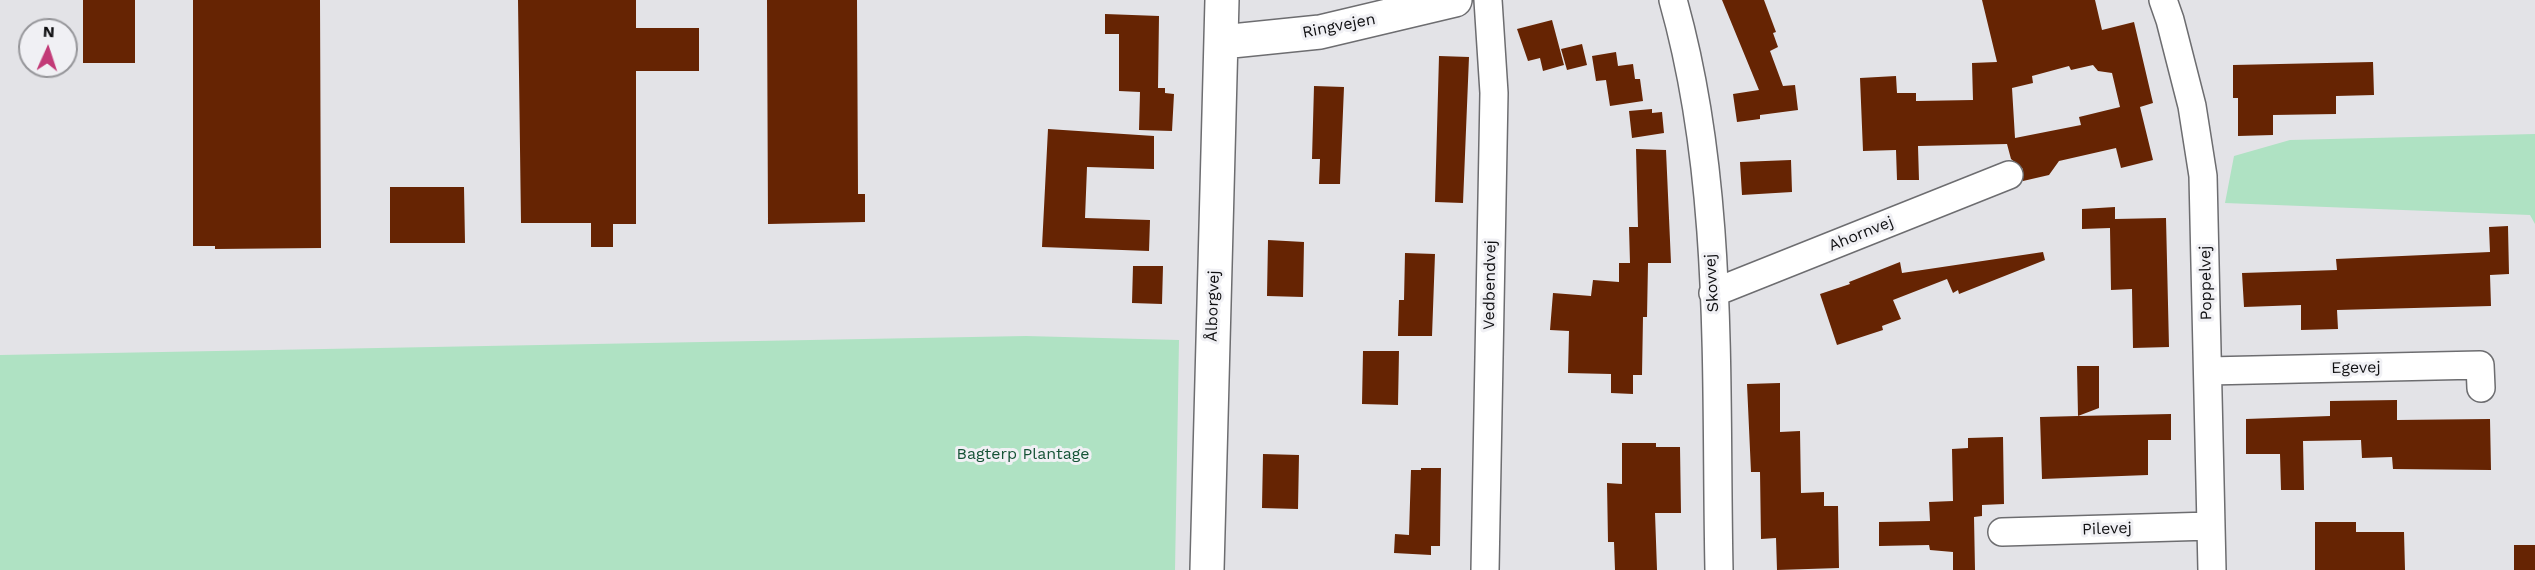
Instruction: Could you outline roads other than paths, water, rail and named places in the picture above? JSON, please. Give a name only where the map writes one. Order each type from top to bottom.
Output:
[{"type":"main road","name":"Ålborgvej","points":[[1207,570],[1222,0]]},
{"type":"main road","name":"Ringvejen","points":[[1222,42],[1320,32],[1455,0]]},
{"type":"street","name":"Vedbendvej","points":[[1485,570],[1494,93],[1488,0]]},
{"type":"street","name":"Skovvej","points":[[1673,0],[1687,51],[1705,159],[1713,292],[1719,570]]},
{"type":"street","name":"Poppelvej","points":[[2163,0],[2192,106],[2203,176],[2212,570]]},
{"type":"street","name":"Ahornvej","points":[[1713,292],[2009,175]]},
{"type":"street","name":"Egevej","points":[[2208,371],[2480,364],[2481,388]]},
{"type":"street","name":"Pilevej","points":[[2002,532],[2211,526]]},
{"type":"park label","name":"Bagterp Plantage","points":[[1023,454]]}]
